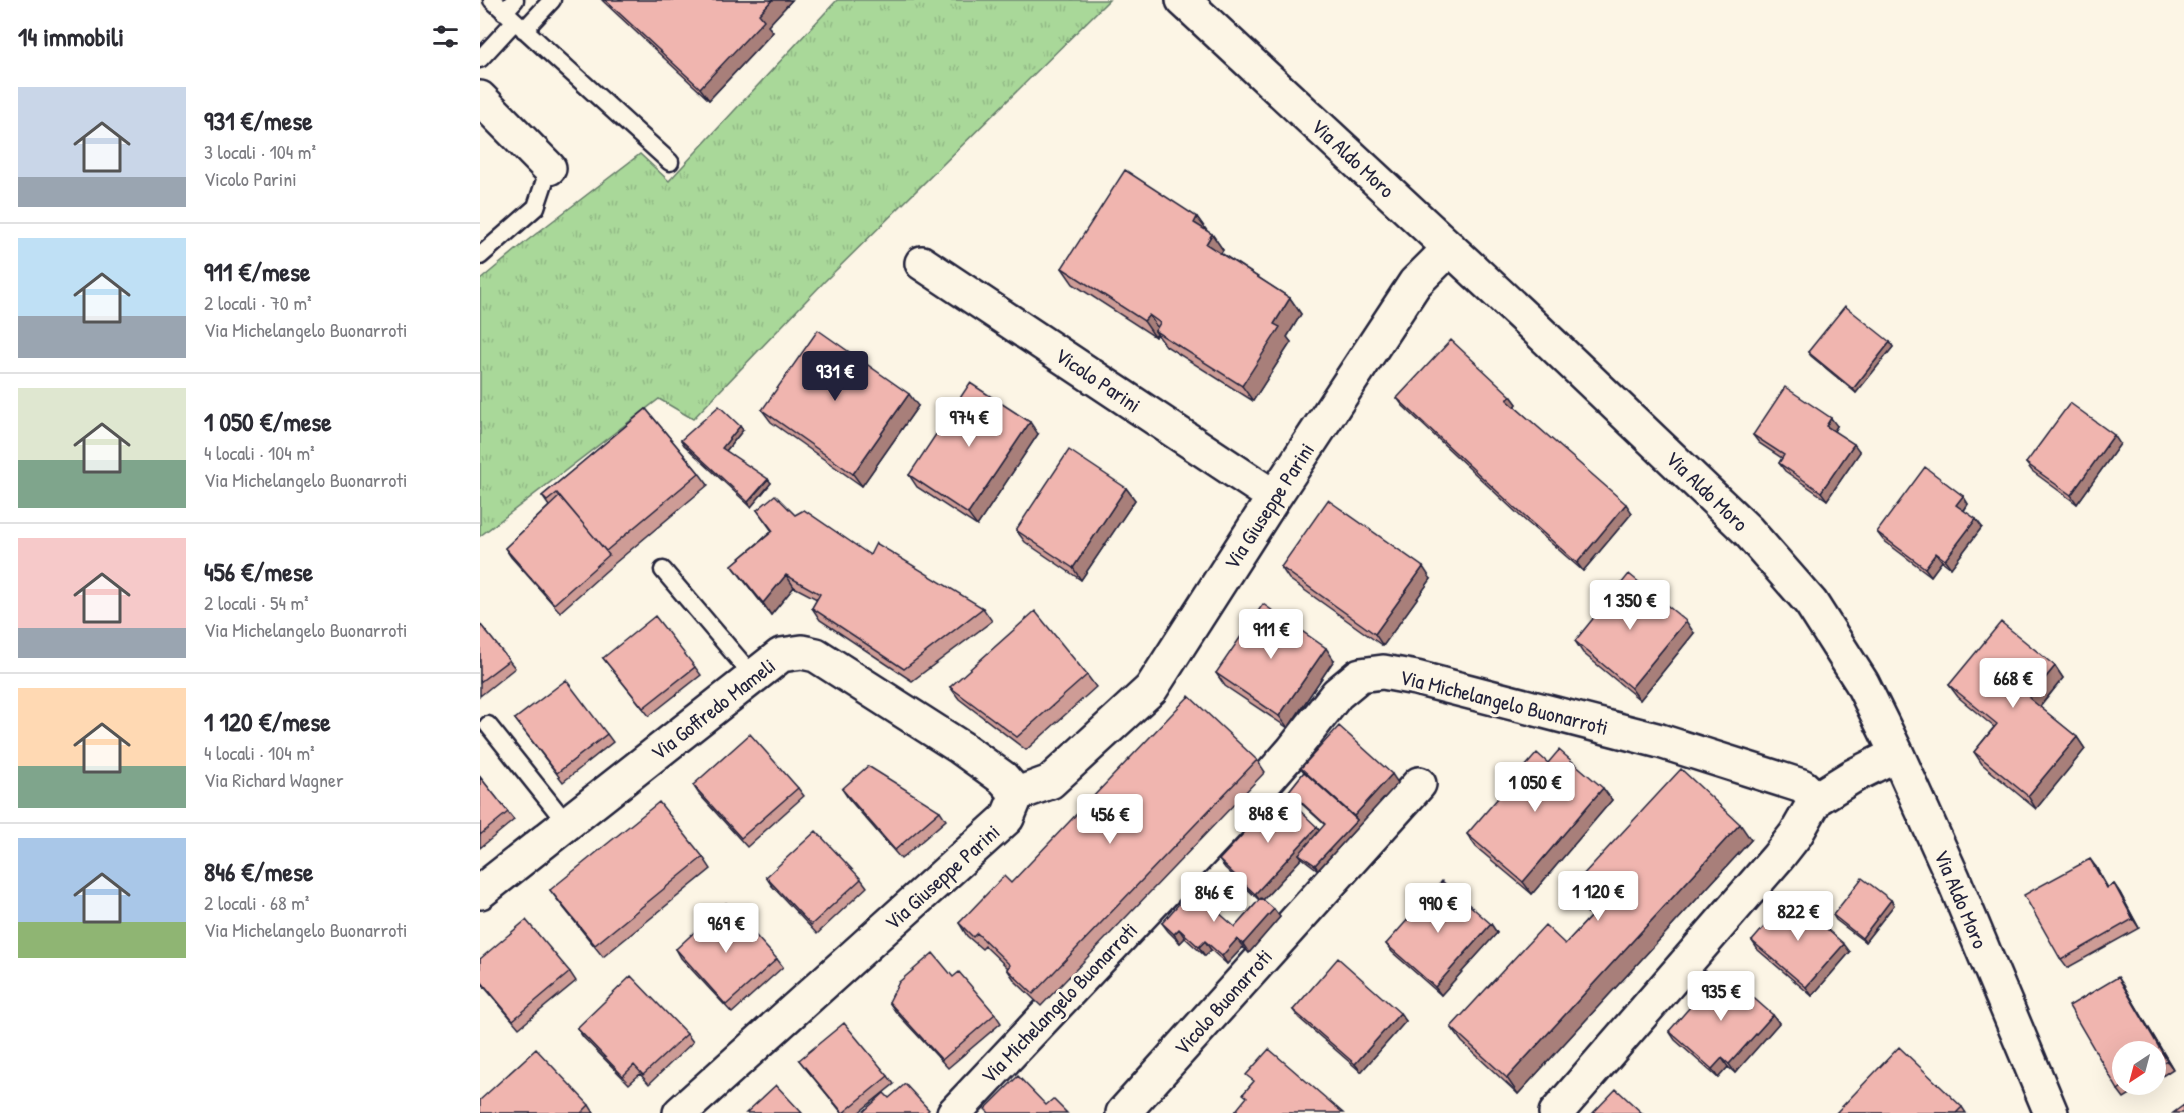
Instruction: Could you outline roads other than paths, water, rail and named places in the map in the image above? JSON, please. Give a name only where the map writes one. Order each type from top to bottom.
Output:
[{"type":"street","name":"Via Aldo Moro","points":[[1183,0],[1450,248],[1749,531],[1811,603],[1862,683],[1897,754],[1953,878],[2051,1113]]},
{"type":"street","points":[[480,98],[549,168]]},
{"type":"street","name":"Via Giuseppe Parini","points":[[680,1113],[1008,818],[1017,794],[1050,782],[1151,689],[1415,283],[1450,248]]},
{"type":"street","name":"Vicolo Parini","points":[[922,263],[1274,497]]},
{"type":"street","name":"Via Goffredo Mameli","points":[[480,892],[781,655],[802,652],[816,656],[960,747],[1004,778],[1017,794]]},
{"type":"street","name":"Via Michelangelo Buonarroti","points":[[954,1113],[1238,813],[1293,750],[1337,694],[1360,675],[1383,672],[1416,678],[1660,741],[1802,786],[1816,799]]},
{"type":"street","points":[[1556,1113],[1778,857],[1796,834],[1816,799],[1853,776],[1897,754]]},
{"type":"street","name":"Vicolo Buonarroti","points":[[1124,1113],[1419,784]]},
{"type":"lane","points":[[480,59],[510,12],[552,0]]},
{"type":"lane","points":[[510,12],[670,162]]},
{"type":"lane","points":[[480,256],[536,207],[549,168]]},
{"type":"lane","points":[[663,570],[753,676]]},
{"type":"lane","points":[[488,725],[567,824]]}]
